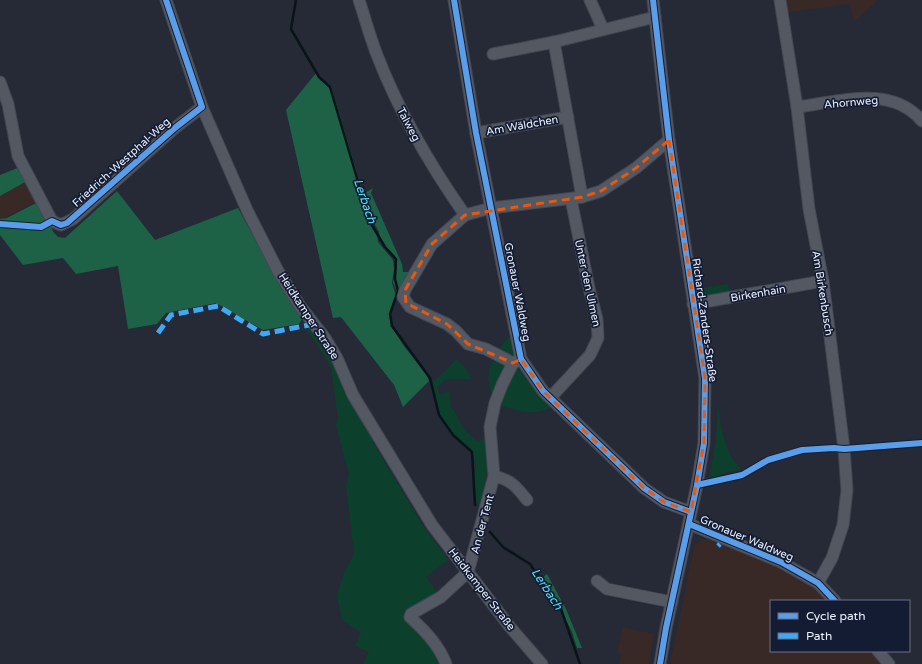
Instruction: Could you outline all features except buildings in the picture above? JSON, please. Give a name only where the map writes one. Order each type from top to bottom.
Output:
[{"type":"street","name":"Heidkamper Straße","points":[[166,0],[202,107],[247,210],[278,271],[300,306],[325,338],[337,358],[353,395],[432,525],[510,627],[542,664]]},
{"type":"street","name":"Talweg","points":[[359,0],[377,55],[403,112],[437,176],[465,215]]},
{"type":"street","name":"Gronauer Waldweg","points":[[454,0],[517,361],[543,391],[644,488],[664,502],[692,512]]},
{"type":"street","points":[[590,0],[603,29]]},
{"type":"street","name":"Richard-Zanders-Straße","points":[[653,0],[669,140],[705,378],[706,412],[704,443],[692,512],[660,664]]},
{"type":"street","name":"Am Birkenbusch","points":[[780,0],[797,107],[809,209],[823,281],[844,449],[847,490],[843,524],[832,558],[818,583]]},
{"type":"street","points":[[493,54],[554,42],[655,17]]},
{"type":"street","name":"Am Wäldchen","points":[[554,42],[568,117],[576,198]]},
{"type":"street","name":"Friedrich-Westphal-Weg","points":[[0,82],[8,104],[18,156],[52,221],[61,225],[73,219],[176,126],[202,107]]},
{"type":"street","name":"Ahornweg","points":[[797,107],[873,97],[895,102],[907,107],[922,121]]},
{"type":"street","name":"Am Wäldchen","points":[[476,133],[568,117]]},
{"type":"street","points":[[517,361],[468,344],[447,324],[410,307],[403,297],[405,290],[432,244],[465,215],[491,208],[576,198],[601,191],[669,140]]},
{"type":"street","name":"Unter den Ulmen","points":[[550,398],[590,355],[598,338],[597,319],[589,288],[576,198]]},
{"type":"street","name":"Birkenhain","points":[[693,304],[823,281]]},
{"type":"street","name":"An der Tent","points":[[468,572],[494,476],[490,427],[495,404],[502,385],[517,361]]},
{"type":"street","points":[[494,476],[508,480],[517,487],[527,500]]},
{"type":"street","name":"Gronauer Waldweg","points":[[689,524],[781,562],[818,583],[834,600]]},
{"type":"street","points":[[446,664],[442,653],[429,636],[410,618],[411,614],[440,598],[468,572]]},
{"type":"street","points":[[597,581],[607,589],[672,602]]},
{"type":"street","points":[[879,652],[889,664]]},
{"type":"highlighted area","points":[[669,140],[705,378],[704,443],[691,512],[664,502],[644,488],[543,391],[521,359],[513,363],[468,344],[447,324],[406,303],[405,290],[432,244],[465,215],[582,197],[601,191],[636,168]]},
{"type":"shaded area","points":[[786,0],[878,0],[854,22],[850,4],[788,12]]},
{"type":"shaded area","points":[[27,181],[37,201],[7,217],[0,218],[0,196]]},
{"type":"shaded area","points":[[705,539],[766,559],[815,588],[828,600],[770,600],[770,652],[872,652],[882,664],[670,664],[694,547],[699,541]]},
{"type":"shaded area","points":[[623,627],[654,634],[649,664],[619,664],[621,654],[617,653]]},
{"type":"green space","points":[[316,73],[320,80],[331,86],[362,190],[368,216],[377,232],[378,242],[393,260],[394,269],[392,283],[396,296],[390,314],[391,326],[429,381],[403,407],[394,385],[341,317],[333,318],[286,110]]},
{"type":"green space","points":[[20,167],[27,181],[0,196],[0,175]]},
{"type":"green space","points":[[373,188],[371,193],[402,264],[403,272],[411,272],[400,298],[397,301],[397,292],[393,282],[397,268],[396,258],[380,242],[379,232],[370,215],[365,193]]},
{"type":"green space","points":[[117,191],[155,240],[238,208],[276,278],[302,319],[299,324],[263,330],[216,303],[166,313],[157,324],[128,329],[118,266],[76,274],[63,258],[23,265],[0,235],[0,219],[7,218],[38,202],[54,233],[58,237],[65,238]]},
{"type":"green space","points":[[728,284],[730,295],[705,300],[703,288]]},
{"type":"green space","points":[[311,328],[325,346],[348,399],[352,399],[372,435],[374,444],[423,526],[448,560],[426,577],[437,592],[407,612],[405,618],[428,641],[441,664],[363,664],[369,652],[355,646],[361,632],[342,620],[337,595],[344,573],[354,554],[346,486],[349,474],[336,425],[338,418],[331,368],[306,329]]},
{"type":"green space","points":[[509,337],[512,339],[515,355],[512,358],[498,349]]},
{"type":"green space","points":[[496,358],[507,363],[494,399],[490,389],[489,372],[490,366]]},
{"type":"green space","points":[[457,359],[467,370],[471,379],[446,379],[437,387],[440,395],[449,391],[451,407],[457,415],[463,429],[477,441],[485,439],[487,469],[482,510],[477,503],[473,482],[476,465],[472,450],[457,439],[439,415],[432,383]]},
{"type":"green space","points":[[521,369],[552,407],[546,410],[526,412],[513,410],[500,405],[514,371]]},
{"type":"green space","points":[[718,404],[724,440],[732,458],[743,469],[727,472],[709,480],[716,441]]},
{"type":"green space","points":[[547,574],[566,609],[582,648],[577,648],[561,605],[542,578]]},
{"type":"waterway","name":"Lerbach","points":[[296,0],[291,29],[319,77],[330,87],[370,222],[385,247],[396,259],[395,279],[398,291],[390,314],[392,326],[430,378],[439,415],[453,435],[472,452],[475,505]]},
{"type":"waterway","name":"Lerbach","points":[[490,532],[503,547],[530,564],[561,609],[580,664]]},
{"type":"marked path","points":[[158,333],[171,315],[218,306],[263,334],[314,324]]},
{"type":"cycle path","points":[[0,224],[41,227],[52,221],[61,225],[67,223],[176,127],[202,107],[166,0]]},
{"type":"cycle path","points":[[454,0],[476,133],[521,359],[543,391],[644,488],[664,502],[691,512]]},
{"type":"cycle path","points":[[653,0],[669,140],[705,378],[704,443],[697,485],[666,628],[660,664]]},
{"type":"cycle path","points":[[697,485],[742,475],[768,460],[802,450],[834,448],[844,449],[922,443]]},
{"type":"cycle path","points":[[689,524],[781,562],[818,583],[834,600]]}]
